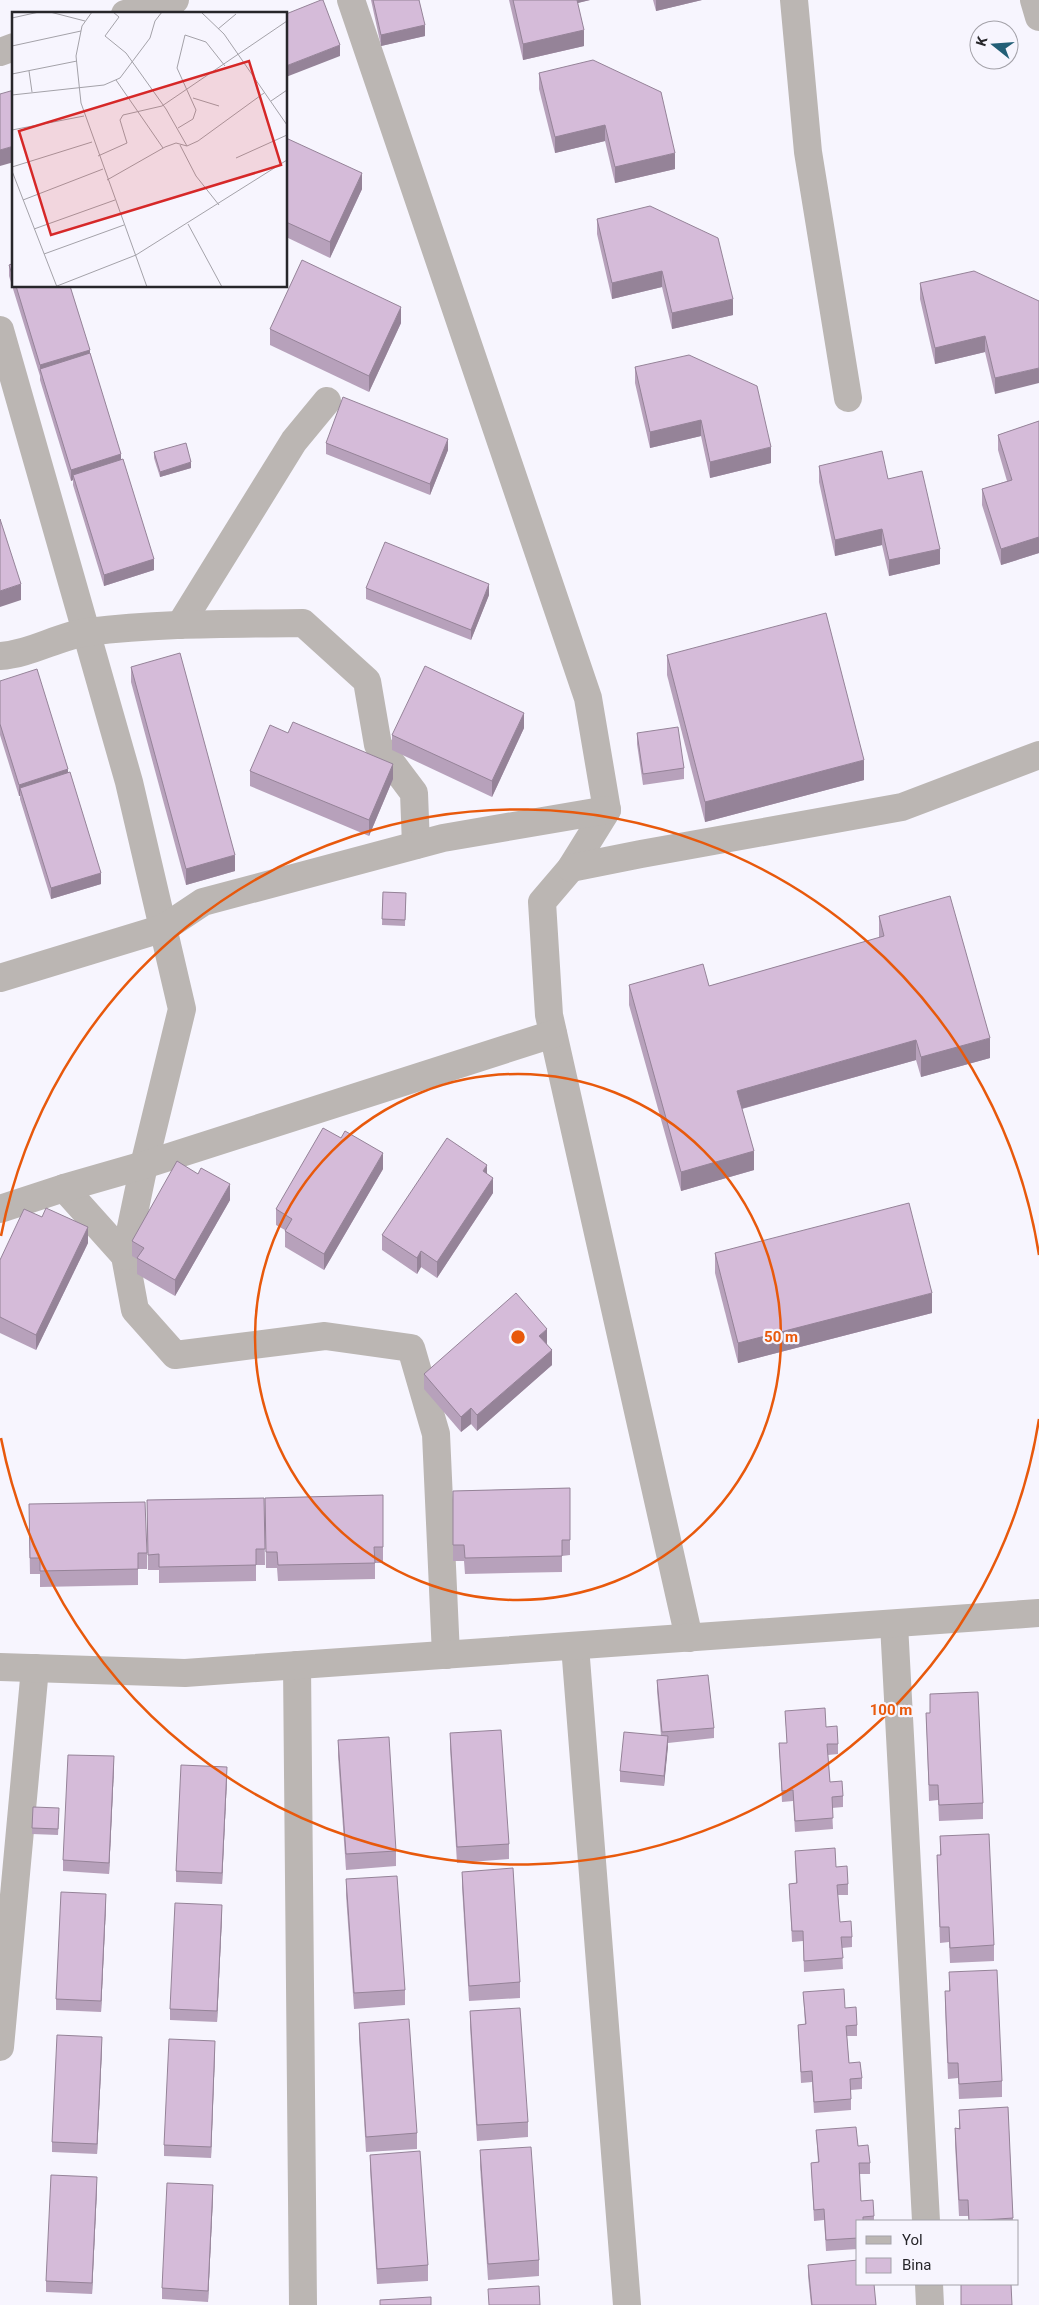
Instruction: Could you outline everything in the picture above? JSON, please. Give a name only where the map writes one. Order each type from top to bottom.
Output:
[{"type":"street","points":[[132,12],[175,0]]},
{"type":"street","points":[[352,0],[588,698],[607,810],[571,868],[542,902],[549,1015],[689,1638]]},
{"type":"street","points":[[794,0],[808,152],[848,398]]},
{"type":"street","points":[[1034,0],[1039,17]]},
{"type":"street","points":[[0,330],[129,782],[182,1009],[144,1165],[125,1256],[136,1310],[175,1355],[325,1336],[411,1348],[436,1434],[446,1655]]},
{"type":"street","points":[[180,625],[294,441],[327,401]]},
{"type":"street","points":[[0,656],[16,655],[86,632],[180,625],[303,623],[367,681],[378,746],[414,793],[416,845]]},
{"type":"street","points":[[571,868],[902,807],[1039,755]]},
{"type":"street","points":[[0,978],[164,928],[203,902],[442,838],[607,810]]},
{"type":"street","points":[[0,1209],[553,1034]]},
{"type":"street","points":[[64,1188],[125,1256]]},
{"type":"street","points":[[0,1667],[185,1673],[1039,1613]]},
{"type":"street","points":[[894,1624],[926,2220]]},
{"type":"street","points":[[575,1646],[627,2305]]},
{"type":"street","points":[[297,1665],[303,2305]]},
{"type":"street","points":[[0,2047],[35,1668]]},
{"type":"street","points":[[929,2285],[930,2305]]},
{"type":"building","points":[[323,0],[340,45],[288,65],[288,13]]},
{"type":"building","points":[[373,0],[419,0],[425,25],[381,35]]},
{"type":"building","points":[[513,0],[577,0],[584,30],[523,44]]},
{"type":"building","points":[[593,60],[661,92],[675,153],[615,167],[605,125],[555,137],[539,73]]},
{"type":"building","points":[[12,91],[12,147],[0,150],[0,94]]},
{"type":"building","points":[[288,139],[362,173],[330,242],[288,223]]},
{"type":"building","points":[[650,206],[718,238],[733,299],[672,313],[662,271],[612,283],[597,219]]},
{"type":"building","points":[[302,260],[401,307],[369,376],[270,329]]},
{"type":"building","points":[[974,271],[1039,301],[1039,368],[995,378],[985,336],[935,348],[920,283]]},
{"type":"building","points":[[17,288],[71,288],[90,350],[40,365]]},
{"type":"building","points":[[90,353],[121,454],[71,470],[40,369]]},
{"type":"building","points":[[689,355],[757,386],[771,447],[710,462],[701,420],[650,432],[635,367]]},
{"type":"building","points":[[343,397],[448,439],[430,484],[326,443]]},
{"type":"building","points":[[1039,421],[1039,537],[1001,549],[982,489],[1012,480],[998,435]]},
{"type":"building","points":[[186,443],[191,462],[160,472],[154,452]]},
{"type":"building","points":[[882,451],[888,479],[922,471],[940,549],[889,560],[882,529],[835,540],[819,466]]},
{"type":"building","points":[[123,459],[154,559],[104,575],[73,475]]},
{"type":"building","points":[[0,519],[21,584],[0,591]]},
{"type":"building","points":[[385,542],[489,584],[471,630],[366,588]]},
{"type":"building","points":[[826,613],[864,760],[705,802],[667,655]]},
{"type":"building","points":[[180,653],[235,855],[186,869],[131,667]]},
{"type":"building","points":[[425,666],[524,713],[492,781],[392,735]]},
{"type":"building","points":[[37,669],[68,769],[19,785],[0,724],[0,681]]},
{"type":"building","points":[[293,722],[393,764],[369,820],[250,771],[270,725],[288,733]]},
{"type":"building","points":[[678,727],[684,768],[643,774],[637,733]]},
{"type":"building","points":[[70,772],[101,873],[51,888],[20,788]]},
{"type":"building","points":[[383,892],[406,893],[405,920],[382,919]]},
{"type":"building","points":[[950,896],[990,1038],[921,1057],[916,1040],[737,1091],[754,1151],[681,1172],[629,985],[703,964],[709,986],[884,936],[879,916]]},
{"type":"building","points":[[323,1128],[341,1138],[345,1131],[383,1153],[324,1254],[285,1231],[292,1219],[276,1209]]},
{"type":"building","points":[[447,1138],[487,1165],[483,1171],[493,1178],[437,1262],[421,1251],[417,1258],[382,1235]]},
{"type":"building","points":[[177,1161],[198,1174],[201,1168],[230,1184],[175,1280],[137,1258],[144,1248],[132,1241]]},
{"type":"building","points":[[909,1203],[932,1293],[738,1343],[715,1253]]},
{"type":"building","points":[[46,1208],[88,1227],[36,1335],[0,1317],[0,1260],[24,1209],[42,1217]]},
{"type":"building","points":[[516,1293],[547,1329],[539,1336],[552,1350],[477,1415],[471,1408],[461,1417],[424,1374]]},
{"type":"building","points":[[570,1488],[570,1540],[562,1540],[562,1556],[465,1558],[464,1545],[453,1545],[453,1491]]},
{"type":"building","points":[[383,1495],[383,1547],[374,1547],[375,1563],[278,1565],[277,1552],[266,1552],[265,1498]]},
{"type":"building","points":[[264,1498],[265,1549],[256,1549],[256,1565],[159,1567],[159,1554],[148,1555],[147,1500]]},
{"type":"building","points":[[145,1502],[147,1553],[138,1553],[138,1569],[40,1571],[40,1558],[30,1558],[29,1504]]},
{"type":"building","points":[[708,1675],[714,1728],[662,1732],[657,1680]]},
{"type":"building","points":[[978,1692],[983,1803],[939,1805],[938,1785],[929,1785],[926,1713],[930,1713],[930,1694]]},
{"type":"building","points":[[825,1708],[826,1727],[837,1726],[838,1744],[827,1744],[830,1782],[842,1781],[843,1796],[832,1797],[833,1818],[795,1821],[793,1790],[782,1791],[779,1743],[787,1743],[785,1711]]},
{"type":"building","points":[[501,1730],[509,1844],[457,1847],[450,1733]]},
{"type":"building","points":[[624,1732],[668,1736],[664,1776],[620,1771]]},
{"type":"building","points":[[389,1737],[396,1851],[346,1854],[338,1740]]},
{"type":"building","points":[[68,1755],[114,1756],[109,1863],[63,1860]]},
{"type":"building","points":[[181,1765],[227,1767],[222,1873],[176,1871]]},
{"type":"building","points":[[33,1807],[59,1808],[58,1829],[32,1828]]},
{"type":"building","points":[[989,1834],[994,1945],[950,1948],[949,1927],[940,1927],[937,1855],[941,1855],[940,1836]]},
{"type":"building","points":[[835,1848],[836,1867],[847,1866],[848,1884],[837,1885],[840,1922],[851,1921],[852,1937],[841,1937],[843,1958],[804,1961],[803,1931],[792,1931],[789,1884],[797,1883],[795,1851]]},
{"type":"building","points":[[513,1868],[520,1982],[469,1986],[462,1872]]},
{"type":"building","points":[[397,1876],[405,1990],[354,1993],[346,1879]]},
{"type":"building","points":[[61,1892],[106,1894],[101,2001],[56,1999]]},
{"type":"building","points":[[175,1903],[222,1905],[217,2011],[170,2009]]},
{"type":"building","points":[[997,1970],[1002,2081],[959,2084],[958,2063],[948,2063],[945,1991],[950,1991],[949,1972]]},
{"type":"building","points":[[844,1989],[845,2008],[856,2007],[857,2025],[846,2026],[849,2063],[860,2062],[862,2078],[850,2079],[851,2099],[814,2102],[812,2071],[801,2072],[798,2025],[806,2024],[803,1992]]},
{"type":"building","points":[[520,2008],[528,2122],[477,2125],[470,2011]]},
{"type":"building","points":[[409,2019],[417,2133],[366,2137],[359,2023]]},
{"type":"building","points":[[57,2035],[102,2037],[97,2144],[52,2142]]},
{"type":"building","points":[[169,2039],[215,2041],[211,2147],[164,2145]]},
{"type":"building","points":[[1008,2107],[1013,2218],[969,2220],[968,2200],[959,2200],[955,2128],[960,2129],[959,2110]]},
{"type":"building","points":[[856,2127],[858,2146],[868,2145],[870,2163],[859,2163],[861,2201],[873,2200],[874,2216],[863,2217],[863,2220],[856,2220],[856,2238],[826,2240],[824,2209],[814,2210],[811,2163],[819,2162],[816,2130]]},
{"type":"building","points":[[531,2147],[539,2260],[488,2264],[480,2150]]},
{"type":"building","points":[[420,2151],[428,2265],[377,2269],[370,2155]]},
{"type":"building","points":[[51,2175],[97,2177],[92,2283],[46,2281]]},
{"type":"building","points":[[167,2183],[213,2185],[208,2291],[162,2288]]},
{"type":"building","points":[[856,2260],[856,2285],[874,2285],[876,2305],[812,2305],[808,2265]]},
{"type":"building","points":[[961,2285],[1011,2285],[1012,2305],[961,2305]]},
{"type":"building","points":[[539,2286],[540,2305],[489,2305],[488,2289]]},
{"type":"building","points":[[431,2297],[431,2305],[380,2305],[380,2300]]}]
